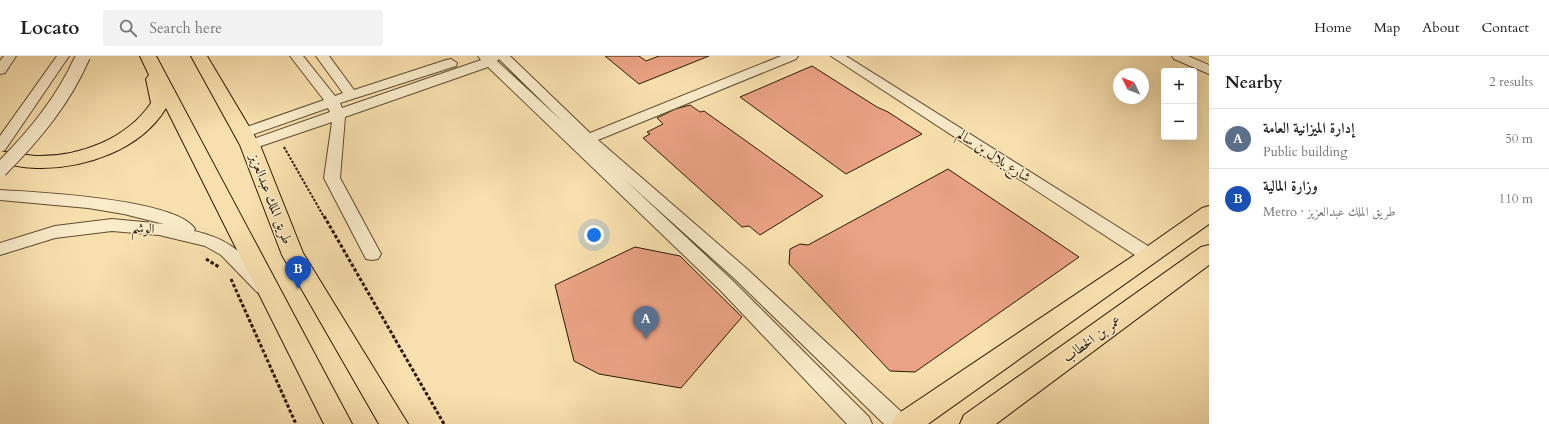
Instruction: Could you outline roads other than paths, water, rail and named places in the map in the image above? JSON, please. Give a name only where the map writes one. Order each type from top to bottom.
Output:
[{"type":"main road","name":"طريق الملك عبدالعزيز","points":[[199,56],[246,139],[293,255],[394,424]]},
{"type":"main road","points":[[0,157],[37,162],[56,160],[101,151],[123,141],[146,124],[160,103],[150,61]]},
{"type":"main road","points":[[150,61],[268,292],[338,424]]},
{"type":"main road","points":[[906,424],[1150,256],[1209,213]]},
{"type":"main road","name":"عمر بن الخطاب","points":[[974,424],[1209,253]]},
{"type":"street","points":[[0,70],[10,56]]},
{"type":"street","points":[[0,147],[63,56]]},
{"type":"street","points":[[0,175],[29,141],[77,72],[83,56]]},
{"type":"street","points":[[296,56],[335,109],[339,119],[332,178],[372,254]]},
{"type":"street","points":[[322,56],[351,95]]},
{"type":"street","points":[[588,139],[792,56]]},
{"type":"street","name":"شارع بلال بن سالم","points":[[837,56],[1150,256]]},
{"type":"street","points":[[1178,56],[1209,70]]},
{"type":"street","points":[[246,139],[489,57]]},
{"type":"street","points":[[246,139],[278,136],[335,109],[351,95],[489,57]]},
{"type":"street","points":[[489,57],[588,139],[741,274],[899,424]]},
{"type":"street","points":[[489,57],[726,285],[861,424]]},
{"type":"street","points":[[0,170],[29,141]]},
{"type":"street","points":[[0,195],[88,202],[164,217],[206,248]]},
{"type":"street","name":"الوشم","points":[[0,249],[55,232],[112,225],[160,229],[206,248],[227,250],[268,292]]},
{"type":"place","name":"وزارة المالية","points":[[298,289]]},
{"type":"place","name":"إدارة الميزانية العامة","points":[[646,339]]}]
